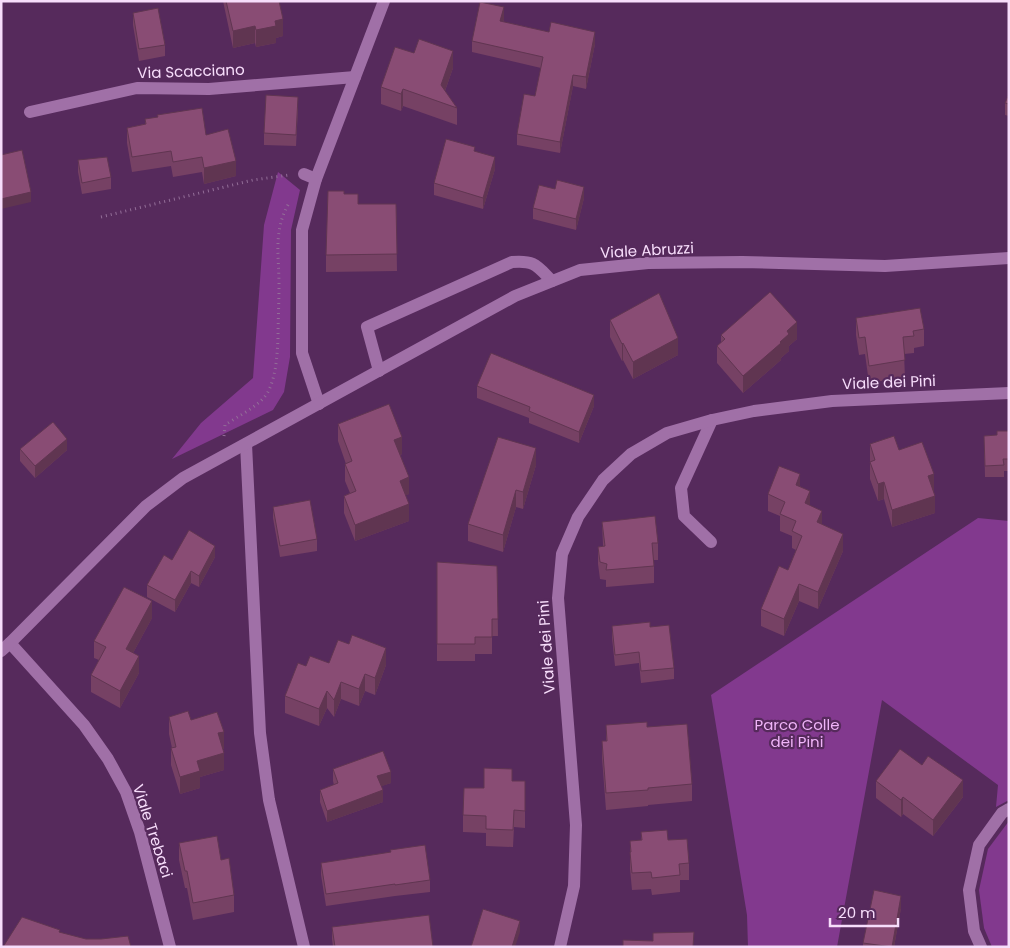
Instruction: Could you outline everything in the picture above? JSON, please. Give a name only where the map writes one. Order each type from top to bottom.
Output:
[{"type":"street","points":[[318,404],[302,353],[302,230],[310,177],[354,77],[384,1]]},
{"type":"street","name":"Via Scacciano","points":[[30,112],[137,88],[209,89],[354,77]]},
{"type":"street","name":"Viale Abruzzi","points":[[6,647],[146,506],[183,478],[515,296],[580,270],[648,263],[742,262],[885,266],[1009,258]]},
{"type":"street","points":[[379,370],[367,327],[512,262],[524,261],[535,264],[552,281]]},
{"type":"street","name":"Viale dei Pini","points":[[560,947],[574,886],[576,825],[558,598],[562,554],[578,517],[603,480],[631,454],[667,433],[712,420],[754,411],[832,401],[1009,394]]},
{"type":"street","points":[[712,420],[681,488],[684,516],[712,542]]},
{"type":"street","points":[[246,444],[260,733],[268,800],[304,947]]},
{"type":"street","name":"Viale Trebaci","points":[[6,647],[84,725],[113,768],[126,792],[140,832],[170,947]]},
{"type":"street","points":[[981,947],[974,931],[969,890],[979,845],[1002,813],[1009,809]]},
{"type":"path","points":[[102,217],[253,180],[295,174],[310,177]]},
{"type":"green space","points":[[278,172],[300,190],[291,230],[290,357],[284,392],[273,410],[172,459],[201,423],[253,378],[264,225]]},
{"type":"green space","name":"Parco Colle dei Pini","points":[[978,518],[1009,521],[1009,800],[996,807],[998,785],[882,700],[837,947],[748,947],[747,915],[711,695]]},
{"type":"green space","points":[[1009,821],[1009,947],[992,947],[984,928],[979,890],[988,849]]},
{"type":"building","points":[[226,1],[279,1],[283,19],[275,21],[276,26],[256,30],[255,26],[233,31]]},
{"type":"building","points":[[480,2],[504,7],[500,21],[549,32],[551,22],[595,32],[586,77],[573,75],[560,142],[517,134],[524,94],[535,96],[543,57],[472,41]]},
{"type":"building","points":[[158,8],[165,45],[139,49],[133,13]]},
{"type":"building","points":[[419,39],[453,51],[441,85],[457,108],[403,89],[401,94],[381,87],[395,47],[414,53]]},
{"type":"building","points":[[1009,94],[1009,104],[1005,103]]},
{"type":"building","points":[[266,95],[298,97],[296,135],[264,133]]},
{"type":"building","points":[[202,108],[206,135],[228,129],[236,161],[204,168],[202,157],[173,162],[171,151],[132,157],[127,128],[146,124],[145,119],[158,117],[157,115]]},
{"type":"building","points":[[446,139],[475,147],[474,151],[495,157],[483,198],[434,183]]},
{"type":"building","points":[[22,150],[31,192],[1,199],[1,155]]},
{"type":"building","points":[[107,157],[111,177],[82,183],[78,160]]},
{"type":"building","points":[[557,180],[584,187],[576,219],[533,208],[539,185],[555,189]]},
{"type":"building","points":[[328,191],[344,191],[344,194],[358,194],[358,204],[396,204],[397,254],[326,255]]},
{"type":"building","points":[[770,292],[797,322],[787,331],[789,334],[781,343],[743,376],[717,346],[725,339],[721,335]]},
{"type":"building","points":[[659,293],[678,338],[633,362],[610,320]]},
{"type":"building","points":[[920,308],[924,329],[913,331],[914,336],[903,337],[905,360],[869,366],[865,337],[859,338],[856,318]]},
{"type":"building","points":[[491,353],[594,395],[579,432],[529,411],[530,407],[477,386]]},
{"type":"building","points":[[389,404],[402,437],[394,440],[409,477],[400,481],[409,504],[355,525],[344,496],[356,491],[345,464],[352,461],[338,424]]},
{"type":"building","points":[[53,422],[67,439],[35,466],[20,449]]},
{"type":"building","points":[[997,431],[1009,431],[1009,459],[1003,459],[1004,465],[985,466],[984,436],[997,435]]},
{"type":"building","points":[[894,436],[899,450],[922,442],[934,474],[928,476],[935,496],[892,510],[884,482],[878,484],[870,462],[875,460],[870,444]]},
{"type":"building","points":[[498,437],[536,448],[523,492],[516,490],[503,535],[468,524]]},
{"type":"building","points":[[779,466],[800,474],[796,485],[810,491],[805,503],[822,511],[817,522],[843,534],[818,592],[799,584],[784,619],[761,609],[779,566],[788,570],[802,536],[792,531],[796,521],[780,514],[785,502],[768,494]]},
{"type":"building","points":[[310,500],[317,539],[280,546],[273,507]]},
{"type":"building","points":[[655,516],[658,543],[652,543],[654,566],[606,570],[607,564],[600,562],[598,547],[605,546],[602,522]]},
{"type":"building","points":[[189,530],[215,546],[199,576],[191,571],[175,600],[147,585],[164,555],[172,560]]},
{"type":"building","points":[[437,562],[497,566],[498,619],[492,619],[492,637],[475,637],[475,644],[437,644]]},
{"type":"building","points":[[124,587],[152,601],[126,649],[139,656],[120,691],[91,675],[106,647],[94,641]]},
{"type":"building","points":[[650,622],[650,627],[669,625],[674,668],[641,671],[639,652],[615,655],[612,626]]},
{"type":"building","points":[[352,635],[386,648],[375,678],[365,674],[359,689],[341,682],[334,700],[327,691],[319,709],[285,696],[298,663],[306,666],[310,656],[329,663],[338,640],[349,644]]},
{"type":"building","points":[[188,711],[191,720],[217,712],[224,732],[218,733],[224,753],[197,761],[200,771],[180,777],[171,748],[176,747],[169,717]]},
{"type":"building","points":[[647,722],[647,727],[687,724],[692,784],[606,793],[602,741],[607,741],[606,725]]},
{"type":"building","points":[[900,749],[922,765],[928,756],[963,780],[933,820],[903,797],[901,800],[876,781]]},
{"type":"building","points":[[383,751],[391,772],[377,776],[383,790],[327,811],[320,790],[338,783],[333,769]]},
{"type":"building","points":[[484,768],[512,769],[512,781],[525,781],[525,811],[514,810],[513,830],[486,829],[486,816],[463,815],[464,788],[484,788]]},
{"type":"building","points":[[667,830],[668,840],[687,839],[689,863],[679,864],[680,875],[652,878],[651,872],[632,873],[630,841],[642,840],[641,832]]},
{"type":"building","points":[[217,836],[221,860],[229,858],[234,895],[193,903],[179,843]]},
{"type":"building","points":[[425,845],[430,880],[326,894],[321,863]]},
{"type":"building","points":[[874,890],[901,896],[892,947],[863,943]]},
{"type":"building","points":[[483,909],[520,921],[512,947],[471,947]]},
{"type":"building","points":[[429,915],[433,947],[335,947],[332,927]]},
{"type":"building","points":[[22,917],[60,930],[59,932],[86,939],[128,936],[131,947],[3,947]]},
{"type":"building","points":[[694,932],[693,947],[623,947],[623,940],[653,941],[653,933]]}]
